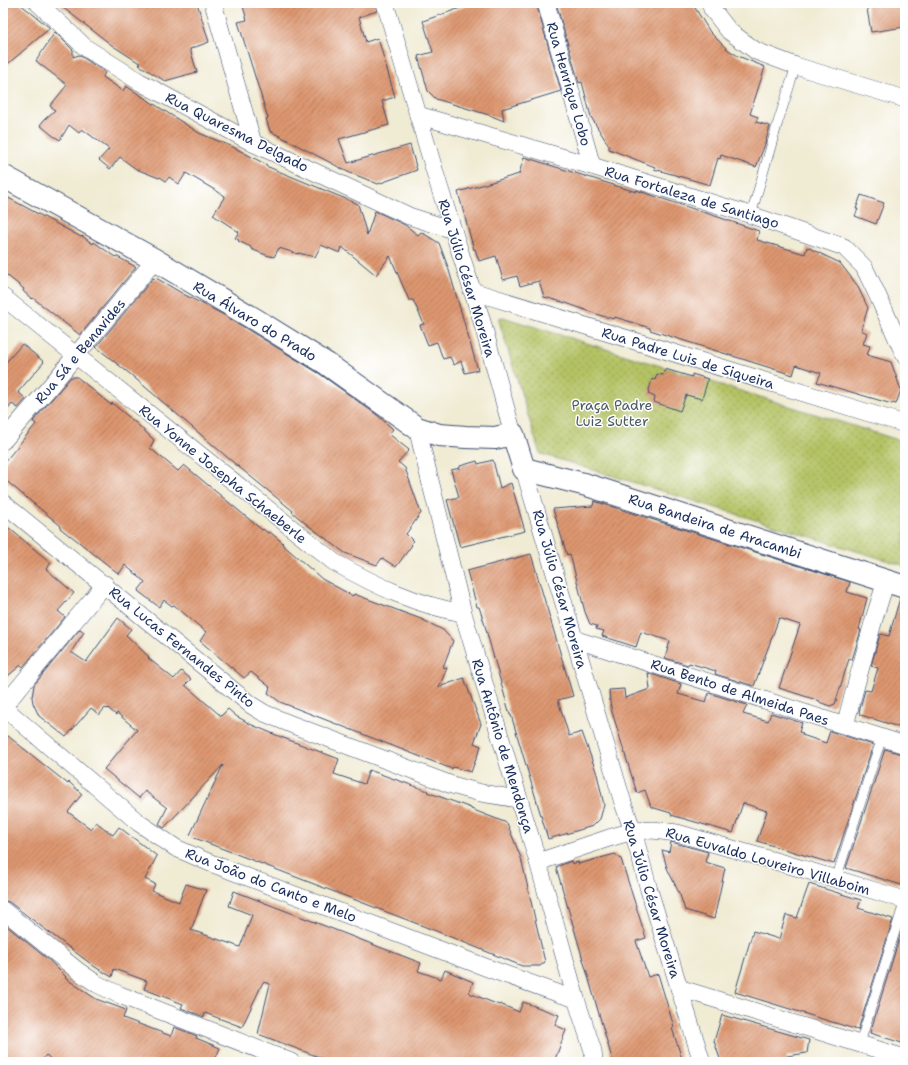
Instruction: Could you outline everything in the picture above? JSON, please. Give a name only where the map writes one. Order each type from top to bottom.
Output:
[{"type":"street","name":"Rua Quaresma Delgado","points":[[39,3],[86,48],[140,82],[253,143],[409,216],[453,230]]},
{"type":"street","points":[[213,3],[253,143]]},
{"type":"street","name":"Rua Júlio César Moreira","points":[[385,3],[481,318],[513,434],[623,804],[633,831],[702,1062]]},
{"type":"street","name":"Rua Henrique Lobo","points":[[546,3],[592,166]]},
{"type":"street","points":[[710,3],[712,9],[729,31],[756,51],[796,66],[905,99]]},
{"type":"street","name":"Rua Fortaleza de Santiago","points":[[418,115],[751,215],[844,247],[864,267],[905,356]]},
{"type":"street","name":"Rua Álvaro do Prado","points":[[3,176],[155,260],[327,364],[417,428],[439,435],[466,437],[495,438],[513,434]]},
{"type":"street","name":"Rua Sá e Benavides","points":[[3,440],[76,356],[155,260]]},
{"type":"street","name":"Rua Padre Luis de Siqueira","points":[[472,290],[905,424]]},
{"type":"street","name":"Rua Yonne Josepha Schaeberle","points":[[3,297],[334,562],[372,583],[444,610],[463,613]]},
{"type":"street","name":"Rua Antônio de Mendonça","points":[[417,428],[463,613],[538,862],[576,999],[593,1051],[594,1062]]},
{"type":"street","name":"Rua Bandeira de Aracambi","points":[[524,469],[587,485],[896,584]]},
{"type":"street","name":"Rua Lucas Fernandes Pinto","points":[[3,503],[251,705],[264,713],[452,785],[480,793],[518,798]]},
{"type":"street","points":[[3,707],[104,584]]},
{"type":"street","points":[[845,725],[874,619],[896,584]]},
{"type":"street","name":"Rua Bento de Almeida Paes","points":[[574,639],[905,745]]},
{"type":"street","name":"Rua João do Canto e Melo","points":[[3,707],[139,823],[176,848],[492,970],[576,999]]},
{"type":"street","name":"Rua Euvaldo Loureiro Villaboim","points":[[538,862],[633,831],[653,830],[677,833],[905,900]]},
{"type":"street","points":[[3,910],[78,971],[97,984],[120,995],[291,1062]]},
{"type":"street","points":[[679,988],[905,1058]]},
{"type":"lane","points":[[751,215],[796,66]]},
{"type":"lane","points":[[836,879],[882,738]]},
{"type":"lane","points":[[860,1043],[905,900]]},
{"type":"green space","name":"Praça Padre Luiz Sutter","points":[[503,317],[905,442],[905,566],[541,454],[499,321],[499,318]]},
{"type":"building","points":[[3,3],[19,3],[50,28],[3,68]]},
{"type":"building","points":[[57,3],[197,3],[209,42],[190,49],[197,72],[165,81],[139,65],[141,64],[113,46]]},
{"type":"building","points":[[242,3],[375,3],[377,11],[359,17],[366,42],[378,38],[395,97],[382,101],[389,125],[339,139],[348,163],[410,145],[417,170],[378,184],[351,173],[352,174],[270,131],[266,119],[268,118],[238,22],[247,20]]},
{"type":"building","points":[[465,3],[536,3],[561,91],[502,109],[504,121],[436,99],[428,91],[418,56],[433,52],[423,21],[466,6]]},
{"type":"building","points":[[556,3],[692,3],[710,32],[727,49],[738,56],[765,67],[750,114],[758,117],[756,122],[770,126],[756,167],[721,155],[720,159],[718,158],[710,185],[654,169],[655,167],[609,149],[609,146],[591,117],[582,82],[579,83]]},
{"type":"building","points":[[866,3],[905,3],[905,27],[871,32]]},
{"type":"building","points":[[55,32],[73,50],[73,57],[79,55],[105,72],[103,77],[123,91],[126,86],[199,133],[233,147],[267,165],[266,166],[358,204],[367,235],[375,211],[405,225],[418,235],[421,232],[439,243],[448,267],[478,370],[465,373],[461,361],[454,365],[450,357],[443,359],[437,342],[428,345],[420,325],[424,324],[413,300],[409,300],[390,256],[376,275],[342,247],[340,253],[321,245],[315,257],[298,254],[279,248],[274,257],[266,255],[251,249],[251,247],[238,241],[239,240],[235,238],[239,232],[213,215],[225,196],[186,173],[179,184],[169,177],[166,181],[160,177],[159,178],[136,169],[120,157],[110,169],[99,160],[109,149],[82,129],[79,133],[69,125],[60,140],[52,135],[40,125],[55,110],[50,106],[67,85],[36,61]]},
{"type":"building","points":[[524,157],[636,192],[636,190],[724,219],[759,231],[757,240],[805,254],[807,247],[840,263],[857,285],[868,308],[861,330],[867,333],[863,344],[870,346],[867,355],[891,362],[901,390],[896,404],[817,382],[821,373],[796,365],[793,375],[650,330],[650,328],[615,317],[614,319],[602,316],[544,297],[539,281],[520,286],[517,276],[503,280],[496,256],[479,261],[475,249],[474,250],[458,192],[519,174]]},
{"type":"building","points":[[3,195],[81,237],[82,236],[93,244],[94,242],[115,257],[116,256],[136,267],[80,335],[33,298],[32,299],[23,291],[24,289],[3,272]]},
{"type":"building","points":[[861,195],[884,203],[876,224],[855,216]]},
{"type":"building","points":[[153,278],[156,278],[224,315],[320,374],[377,415],[393,429],[389,434],[409,450],[398,462],[405,468],[421,513],[406,534],[413,541],[411,544],[412,545],[396,567],[382,558],[377,565],[345,553],[305,523],[292,512],[293,511],[96,347]]},
{"type":"building","points":[[22,344],[44,362],[18,392],[26,399],[18,408],[12,404],[3,415],[3,366]]},
{"type":"building","points":[[665,369],[692,377],[692,374],[708,379],[702,399],[686,395],[680,411],[654,402],[655,397],[648,394],[652,379],[655,380],[657,374],[663,375]]},
{"type":"building","points":[[71,377],[77,377],[136,423],[154,440],[150,448],[178,471],[184,465],[262,530],[263,529],[268,533],[270,532],[322,579],[353,596],[354,594],[421,619],[443,630],[453,641],[443,667],[447,668],[439,687],[464,678],[481,724],[474,743],[481,746],[471,772],[453,767],[452,769],[280,702],[268,693],[270,687],[251,672],[244,678],[200,641],[206,632],[174,605],[172,606],[164,600],[159,607],[138,591],[145,582],[125,565],[119,574],[60,528],[61,526],[10,484],[3,477],[3,464],[36,424],[33,421]]},
{"type":"building","points":[[493,460],[500,488],[511,483],[525,531],[460,547],[447,500],[459,497],[451,470],[477,461],[478,464]]},
{"type":"building","points":[[594,501],[850,582],[847,592],[867,598],[859,629],[861,630],[852,660],[849,659],[835,704],[830,706],[819,702],[820,701],[779,688],[800,625],[779,618],[754,686],[715,674],[716,671],[665,658],[670,641],[641,632],[636,647],[602,636],[604,631],[596,629],[597,626],[590,624],[585,612],[570,554],[567,555],[553,509],[593,506]]},
{"type":"building","points":[[3,523],[51,563],[46,569],[74,593],[58,611],[65,617],[23,667],[21,665],[3,680]]},
{"type":"building","points":[[531,554],[573,696],[558,700],[569,736],[582,732],[597,774],[604,805],[600,819],[593,826],[548,839],[510,715],[483,619],[479,607],[477,607],[467,571]]},
{"type":"building","points":[[900,598],[905,599],[905,729],[861,715],[859,712],[865,690],[871,691],[878,668],[871,666],[880,634],[889,636]]},
{"type":"building","points":[[118,618],[131,629],[126,635],[149,657],[148,658],[174,679],[181,671],[191,679],[185,685],[221,716],[228,709],[236,716],[252,725],[339,759],[334,774],[364,784],[369,770],[428,791],[427,792],[507,823],[521,858],[545,962],[540,966],[522,966],[436,931],[192,837],[190,835],[223,765],[164,828],[159,824],[167,808],[145,791],[139,798],[104,769],[137,730],[117,713],[116,715],[108,708],[105,708],[99,715],[91,708],[66,737],[39,716],[33,703],[32,697],[34,685],[80,629],[84,632],[71,652],[86,662]]},
{"type":"building","points":[[648,673],[681,684],[678,694],[706,702],[709,693],[747,705],[743,714],[768,721],[771,713],[802,723],[799,732],[803,733],[802,735],[826,743],[830,731],[873,745],[834,864],[757,841],[767,811],[743,803],[733,833],[671,815],[671,813],[651,807],[645,790],[637,793],[612,712],[609,690],[624,689],[625,698],[650,689]]},
{"type":"building","points":[[3,732],[68,784],[69,782],[82,794],[68,812],[91,829],[96,822],[113,835],[119,827],[157,856],[145,879],[155,884],[152,891],[179,902],[186,884],[206,890],[191,930],[240,947],[252,915],[229,906],[234,891],[421,963],[418,971],[441,979],[445,970],[473,982],[469,993],[499,1005],[500,1004],[519,1012],[523,1002],[559,1015],[555,1025],[566,1030],[554,1062],[332,1062],[258,1034],[270,984],[263,982],[242,1027],[205,1013],[204,1017],[181,1008],[183,1004],[144,989],[147,981],[114,969],[112,977],[95,967],[9,902],[3,900]]},
{"type":"building","points":[[885,749],[905,755],[905,886],[846,868]]},
{"type":"building","points":[[671,842],[708,852],[705,862],[725,868],[714,919],[685,910],[680,895],[667,868],[662,850],[669,852]]},
{"type":"building","points":[[615,854],[621,859],[646,938],[636,941],[648,977],[658,974],[674,1027],[672,1028],[683,1062],[613,1062],[556,867],[571,861],[572,864],[578,862],[578,864]]},
{"type":"building","points":[[809,884],[861,900],[858,908],[893,919],[858,1030],[735,992],[753,931],[779,939],[786,915],[797,918]]},
{"type":"building","points":[[3,923],[50,961],[66,977],[65,978],[96,999],[126,1010],[123,1018],[171,1036],[174,1027],[197,1036],[196,1038],[220,1048],[214,1062],[54,1062],[46,1055],[40,1062],[3,1062]]},
{"type":"building","points":[[905,923],[905,1044],[870,1033]]},
{"type":"building","points":[[722,1015],[809,1040],[807,1053],[787,1056],[787,1062],[721,1062],[714,1041]]}]
